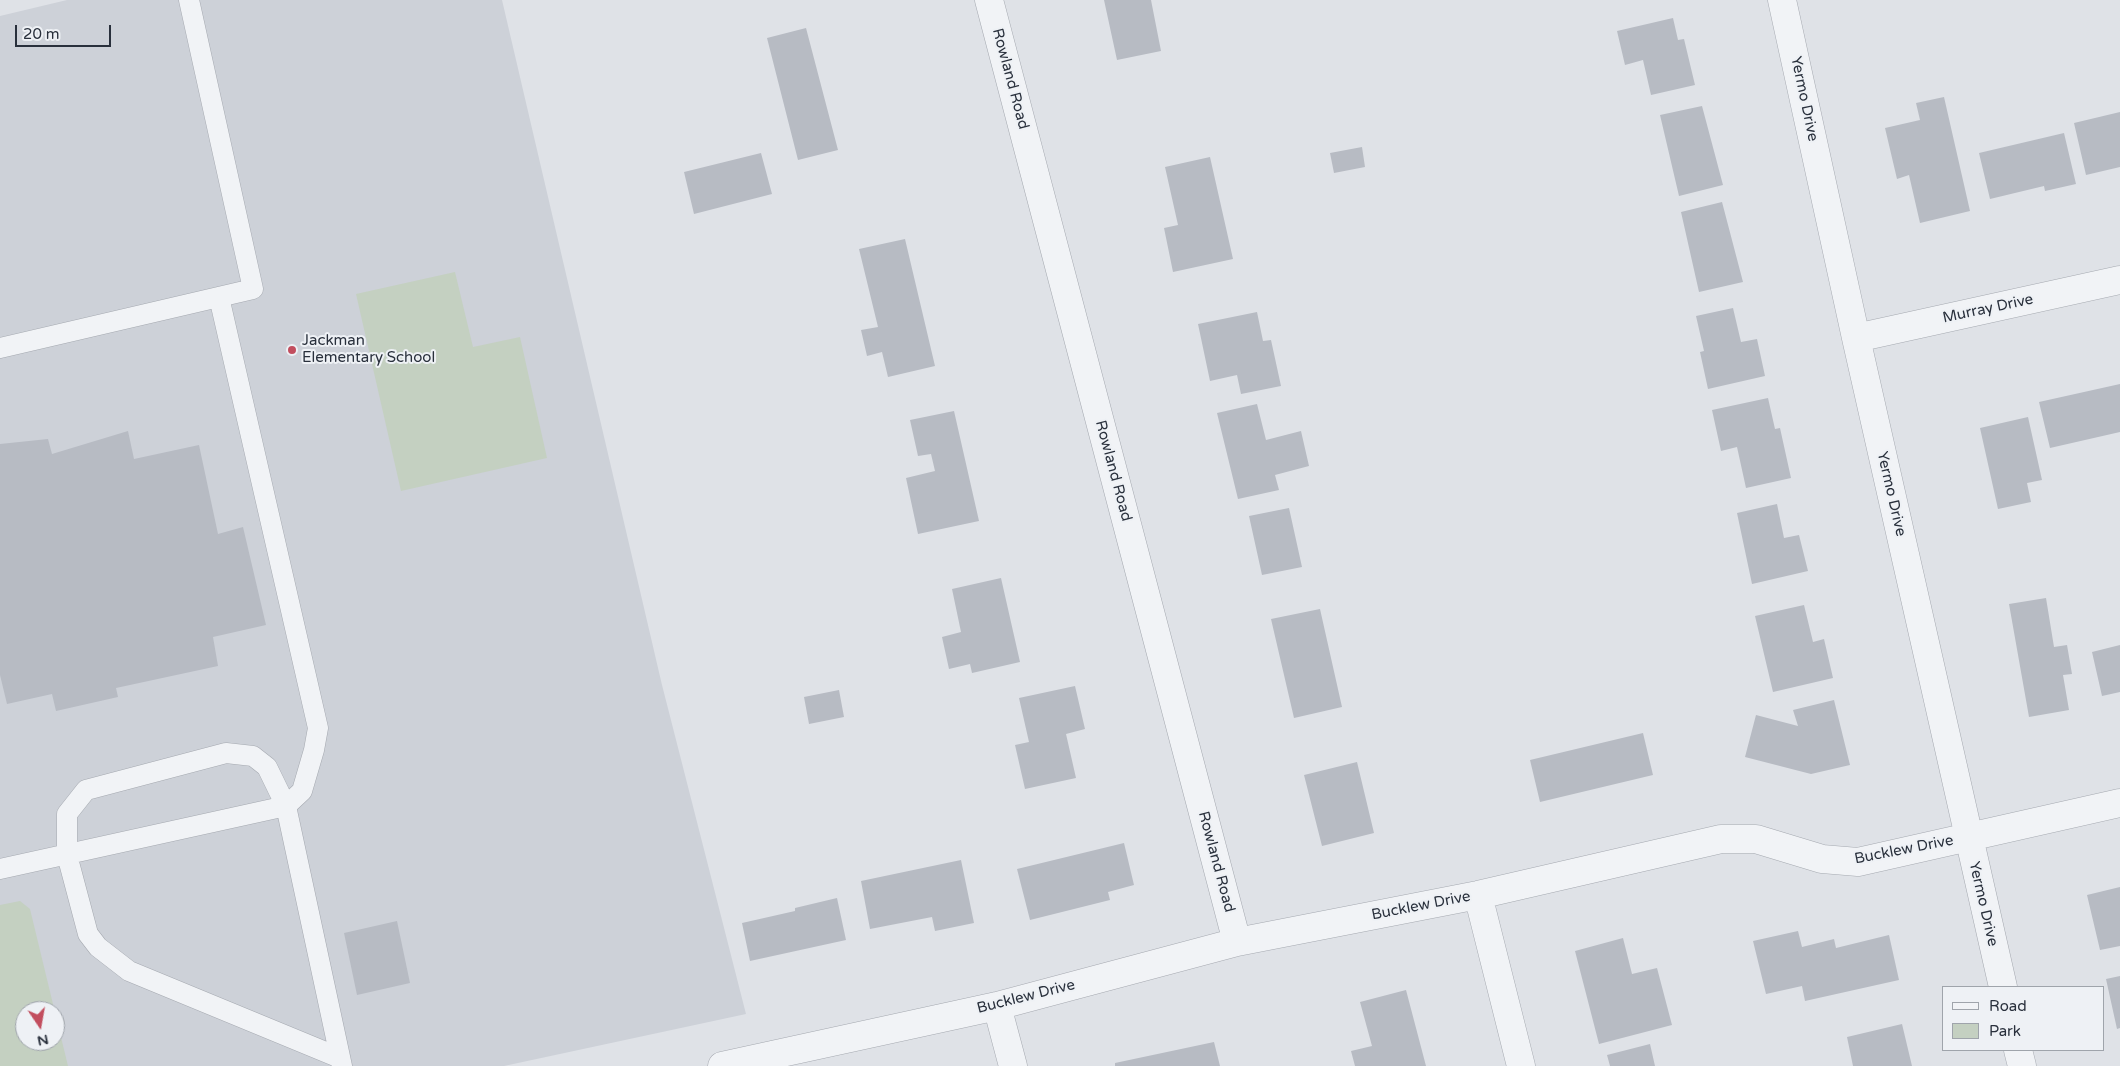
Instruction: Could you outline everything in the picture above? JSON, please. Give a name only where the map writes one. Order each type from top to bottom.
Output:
[{"type":"street","name":"Rowland Road","points":[[989,0],[1237,942]]},
{"type":"street","name":"Yermo Drive","points":[[1782,0],[1967,837],[2003,986]]},
{"type":"street","name":"Murray Drive","points":[[1856,338],[2120,280]]},
{"type":"street","name":"Bucklew Drive","points":[[722,1066],[997,1006],[1237,942],[1478,896],[1721,839],[1756,839],[1822,859],[1858,862],[2120,803]]},
{"type":"street","points":[[1478,896],[1521,1066]]},
{"type":"street","points":[[997,1006],[1013,1066]]},
{"type":"street","points":[[2018,1051],[2022,1066]]},
{"type":"lane","points":[[0,348],[253,289],[189,0]]},
{"type":"lane","points":[[0,869],[286,806],[302,791],[314,750],[318,728],[219,297]]},
{"type":"lane","points":[[226,753],[253,756],[267,767],[286,806],[341,1062],[129,971],[98,947],[88,934],[67,854],[67,814],[86,790],[226,753]]},
{"type":"shaded area","name":"Jackman Elementary School","points":[[67,0],[502,0],[662,685],[746,1014],[504,1066],[0,1066],[0,16]]},
{"type":"green space","points":[[455,272],[473,347],[520,337],[547,458],[401,491],[356,294]]},
{"type":"green space","points":[[20,901],[30,909],[53,1001],[15,1001],[15,1051],[64,1051],[68,1066],[0,1066],[0,905]]},
{"type":"building","points":[[1104,0],[1151,0],[1161,51],[1117,60]]},
{"type":"building","points":[[1673,18],[1678,40],[1684,39],[1695,85],[1651,95],[1643,60],[1625,65],[1617,31]]},
{"type":"building","points":[[806,28],[838,150],[798,160],[767,38]]},
{"type":"building","points":[[1944,97],[1970,211],[1920,223],[1909,175],[1897,179],[1885,128],[1920,120],[1916,103]]},
{"type":"building","points":[[1702,106],[1723,185],[1679,196],[1660,115]]},
{"type":"building","points":[[2120,112],[2120,167],[2086,175],[2074,123]]},
{"type":"building","points":[[2064,133],[2076,184],[2045,191],[2044,186],[1990,199],[1979,153]]},
{"type":"building","points":[[1362,147],[1365,167],[1334,173],[1330,153]]},
{"type":"building","points":[[761,153],[772,194],[694,214],[684,172]]},
{"type":"building","points":[[1210,157],[1233,259],[1173,272],[1164,228],[1178,225],[1165,167]]},
{"type":"building","points":[[1722,202],[1743,282],[1699,292],[1681,212]]},
{"type":"building","points":[[905,239],[935,366],[888,377],[882,352],[867,356],[861,330],[878,327],[859,249]]},
{"type":"building","points":[[1733,308],[1741,342],[1757,339],[1765,376],[1708,389],[1700,352],[1704,351],[1696,316]]},
{"type":"building","points":[[1257,312],[1263,341],[1271,340],[1281,386],[1241,394],[1237,375],[1210,381],[1198,324]]},
{"type":"building","points":[[2120,384],[2120,432],[2050,448],[2039,402]]},
{"type":"building","points":[[1768,398],[1775,429],[1780,428],[1791,478],[1746,488],[1737,447],[1721,451],[1712,410]]},
{"type":"building","points":[[1257,404],[1266,440],[1301,431],[1309,466],[1275,475],[1279,490],[1238,499],[1217,413]]},
{"type":"building","points":[[954,411],[979,521],[918,534],[906,478],[935,471],[931,454],[918,456],[910,420]]},
{"type":"building","points":[[2028,417],[2042,480],[2027,483],[2031,502],[1998,509],[1980,428]]},
{"type":"building","points":[[128,431],[134,459],[199,445],[218,534],[243,527],[266,625],[213,637],[218,666],[116,688],[118,697],[56,711],[52,694],[7,704],[0,675],[0,444],[48,439],[52,454]]},
{"type":"building","points":[[1777,504],[1784,538],[1799,535],[1808,571],[1752,584],[1737,513]]},
{"type":"building","points":[[1289,508],[1302,567],[1262,575],[1249,516]]},
{"type":"building","points":[[1001,578],[1020,662],[972,673],[970,664],[949,669],[942,637],[961,632],[952,589]]},
{"type":"building","points":[[2046,598],[2054,647],[2067,645],[2072,674],[2063,675],[2069,710],[2029,717],[2009,604]]},
{"type":"building","points":[[1804,605],[1813,642],[1824,639],[1833,678],[1773,692],[1755,616]]},
{"type":"building","points":[[1320,609],[1342,707],[1294,718],[1271,619]]},
{"type":"building","points":[[2120,645],[2120,692],[2102,696],[2092,652]]},
{"type":"building","points":[[1075,686],[1085,729],[1066,734],[1076,778],[1025,789],[1015,745],[1029,742],[1019,698]]},
{"type":"building","points":[[839,690],[844,717],[809,724],[804,697]]},
{"type":"building","points":[[1834,700],[1850,765],[1811,774],[1745,757],[1756,715],[1798,726],[1793,710]]},
{"type":"building","points":[[1643,733],[1653,775],[1540,802],[1530,760]]},
{"type":"building","points":[[1357,762],[1374,833],[1322,846],[1304,775]]},
{"type":"building","points":[[1124,843],[1134,885],[1108,892],[1110,900],[1030,920],[1017,869]]},
{"type":"building","points":[[961,860],[974,923],[935,931],[932,917],[870,929],[861,881]]},
{"type":"building","points":[[2120,887],[2120,946],[2100,950],[2087,895]]},
{"type":"building","points":[[837,898],[846,940],[750,961],[742,923],[795,911],[795,908]]},
{"type":"building","points":[[397,921],[410,983],[357,995],[344,933]]},
{"type":"building","points":[[1798,931],[1802,947],[1834,939],[1836,948],[1889,935],[1899,980],[1805,1001],[1802,986],[1766,994],[1753,941]]},
{"type":"building","points":[[1623,938],[1632,974],[1657,968],[1672,1025],[1599,1044],[1575,951]]},
{"type":"building","points":[[2120,976],[2120,1028],[2117,1029],[2106,979]]},
{"type":"building","points":[[1406,990],[1426,1066],[1355,1066],[1351,1051],[1372,1046],[1360,1002]]},
{"type":"building","points":[[1902,1024],[1912,1066],[1853,1066],[1847,1037]]},
{"type":"building","points":[[1214,1042],[1220,1066],[1115,1066],[1115,1063]]},
{"type":"building","points":[[1650,1044],[1655,1066],[1610,1066],[1607,1055]]},
{"type":"place","name":"Jackman Elementary School","points":[[292,350]]}]
